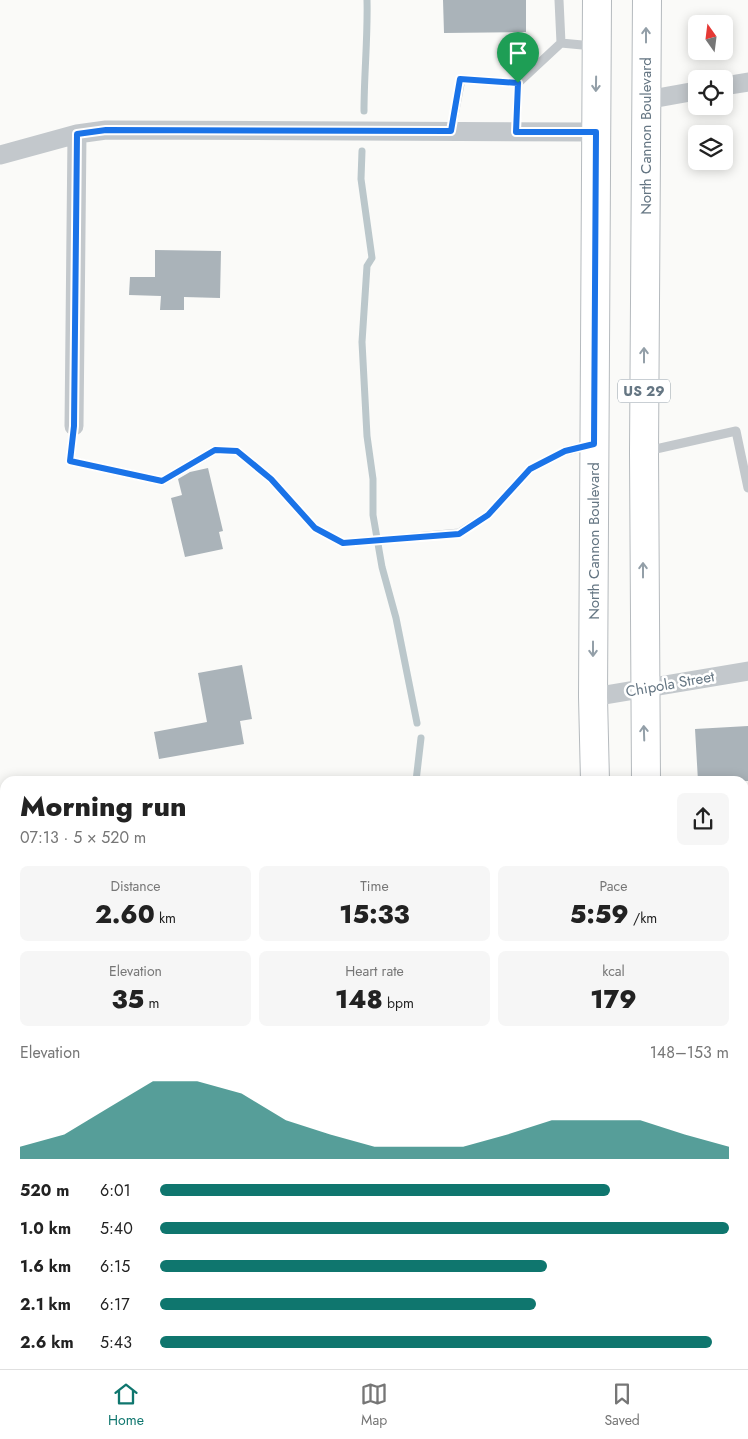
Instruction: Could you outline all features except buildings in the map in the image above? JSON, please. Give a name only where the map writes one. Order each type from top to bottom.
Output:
[{"type":"main road","name":"North Cannon Boulevard","points":[[595,776],[593,697],[597,0]]},
{"type":"main road","name":"North Cannon Boulevard","points":[[646,776],[643,689],[647,0]]},
{"type":"street","points":[[733,84],[748,82]]},
{"type":"street","points":[[646,100],[688,92]]},
{"type":"street","points":[[0,155],[77,134],[106,130],[596,132]]},
{"type":"street","points":[[74,426],[77,134]]},
{"type":"street","name":"Chipola Street","points":[[593,697],[748,671]]},
{"type":"lane","points":[[559,0],[562,43]]},
{"type":"lane","points":[[516,132],[518,83],[562,43],[597,46]]},
{"type":"lane","points":[[451,131],[460,79],[518,83]]},
{"type":"lane","points":[[74,426],[70,461],[162,481],[215,450],[237,451],[271,479],[315,528],[343,543],[459,534],[488,515],[530,469],[565,451],[594,444]]},
{"type":"lane","points":[[644,452],[736,431],[748,488]]},
{"type":"waterway","points":[[364,111],[367,0]]},
{"type":"waterway","points":[[362,151],[361,179],[372,258],[367,266],[362,342],[367,436],[373,479],[373,515],[382,567],[396,618],[417,723]]},
{"type":"waterway","points":[[417,776],[421,738]]},
{"type":"route","points":[[460,79],[518,83],[516,132],[596,132],[594,444],[565,451],[530,469],[488,515],[459,534],[343,543],[315,528],[271,479],[237,451],[215,450],[162,481],[70,461],[74,426],[77,134],[106,130],[451,131],[460,79]]}]
